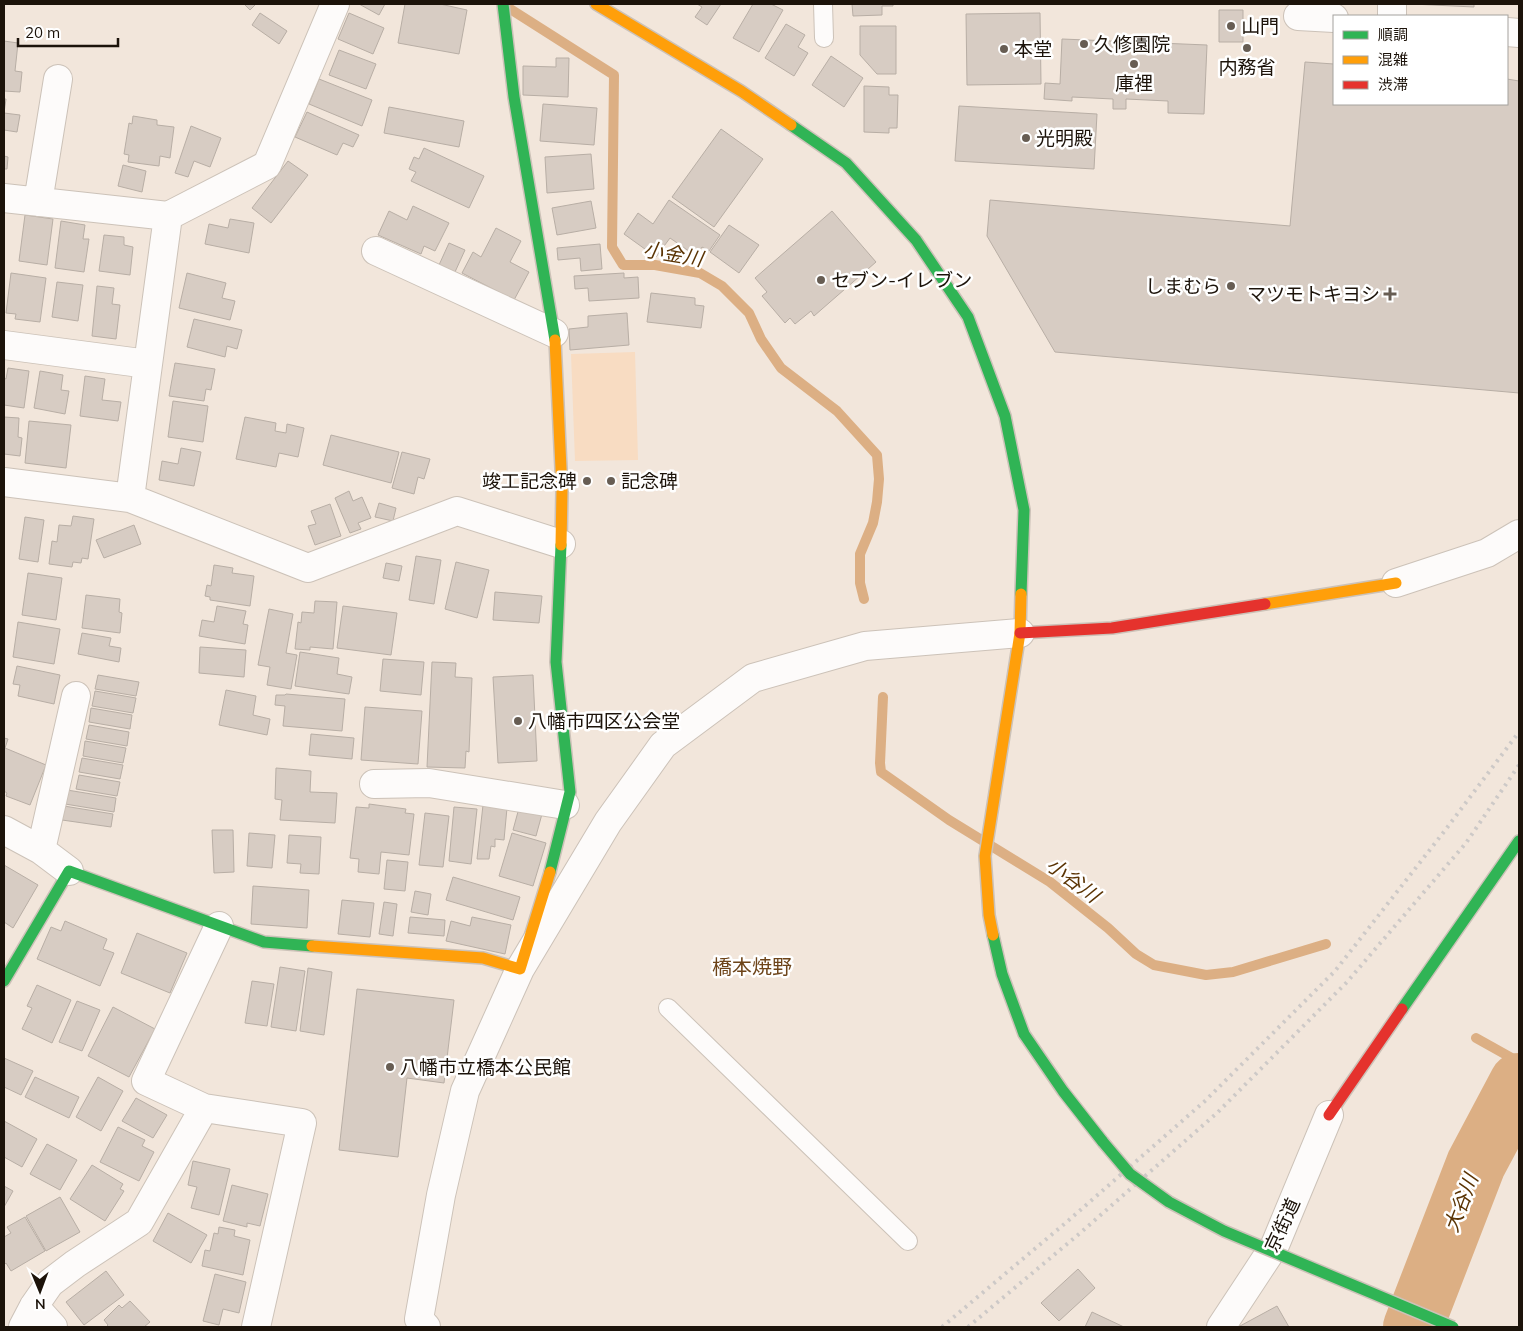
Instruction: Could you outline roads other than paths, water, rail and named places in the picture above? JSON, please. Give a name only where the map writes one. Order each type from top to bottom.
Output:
[{"type":"street","points":[[4,198],[168,216],[267,165],[336,4]]},
{"type":"street","points":[[421,1325],[441,1195],[465,1091],[520,969],[545,892],[570,792],[556,662],[562,490],[556,345],[514,97],[503,4]]},
{"type":"street","points":[[596,4],[742,91],[846,163],[916,240],[968,317],[1005,416],[1024,510],[1020,633],[985,856],[989,916],[1002,974],[1024,1034],[1063,1091],[1130,1174],[1169,1202],[1224,1231],[1453,1327]]},
{"type":"street","points":[[1298,16],[1333,18]]},
{"type":"street","points":[[38,202],[58,79]]},
{"type":"street","points":[[130,498],[168,216]]},
{"type":"street","points":[[376,251],[554,333]]},
{"type":"street","points":[[4,346],[148,364]]},
{"type":"street","points":[[4,482],[130,498],[308,568],[457,511],[561,544]]},
{"type":"street","points":[[520,969],[608,822],[662,744],[753,678],[865,646],[1020,633],[1112,628],[1396,583],[1486,554],[1519,534]]},
{"type":"street","points":[[41,850],[76,696]]},
{"type":"street","points":[[374,784],[429,784],[566,805]]},
{"type":"street","points":[[4,830],[41,850],[69,871],[264,942],[483,958],[520,969]]},
{"type":"street","points":[[1329,1115],[1519,841]]},
{"type":"street","points":[[4,981],[69,871]]},
{"type":"street","points":[[219,926],[146,1081],[204,1108],[302,1124],[256,1327]]},
{"type":"street","points":[[53,1327],[29,1317],[50,1284],[75,1264],[139,1222],[204,1108]]},
{"type":"street","name":"京街道","points":[[1221,1327],[1274,1246],[1329,1115]]},
{"type":"lane","points":[[823,4],[824,38]]},
{"type":"lane","points":[[668,1008],[908,1241]]},
{"type":"waterway","name":"小金川","points":[[507,7],[614,75],[612,247],[623,265],[655,265],[700,273],[722,286],[749,313],[761,339],[781,368],[837,411],[877,455],[879,479],[877,502],[873,523],[860,554],[860,583],[864,599]]},
{"type":"waterway","name":"小谷川","points":[[883,697],[881,772],[949,820],[1050,882],[1108,928],[1136,954],[1154,965],[1206,975],[1233,972],[1326,944]]},
{"type":"waterway","name":"小金川","points":[[1476,1038],[1519,1062]]},
{"type":"waterway","name":"大谷川","points":[[1413,1327],[1476,1164],[1519,1083]]},
{"type":"railway","points":[[942,1327],[1069,1220],[1205,1101],[1335,971],[1519,732]]},
{"type":"railway","points":[[968,1327],[1079,1234],[1217,1113],[1347,982],[1466,843],[1519,765]]},
{"type":"place","name":"山門","points":[[1231,26]]},
{"type":"place","name":"久修園院","points":[[1084,44]]},
{"type":"place","name":"内務省","points":[[1247,48]]},
{"type":"place","name":"本堂","points":[[1004,49]]},
{"type":"place","name":"庫裡","points":[[1134,64]]},
{"type":"place","name":"光明殿","points":[[1026,138]]},
{"type":"place","name":"セブン-イレブン","points":[[821,280]]},
{"type":"place","name":"しまむら","points":[[1231,286]]},
{"type":"place","name":"マツモトキヨシ","points":[[1390,294]]},
{"type":"place","name":"竣工記念碑","points":[[587,481]]},
{"type":"place","name":"記念碑","points":[[611,481]]},
{"type":"place","name":"八幡市四区公会堂","points":[[518,721]]},
{"type":"place","name":"八幡市立橋本公民館","points":[[390,1067]]},
{"type":"district","name":"橋本焼野","points":[[752,967]]}]
